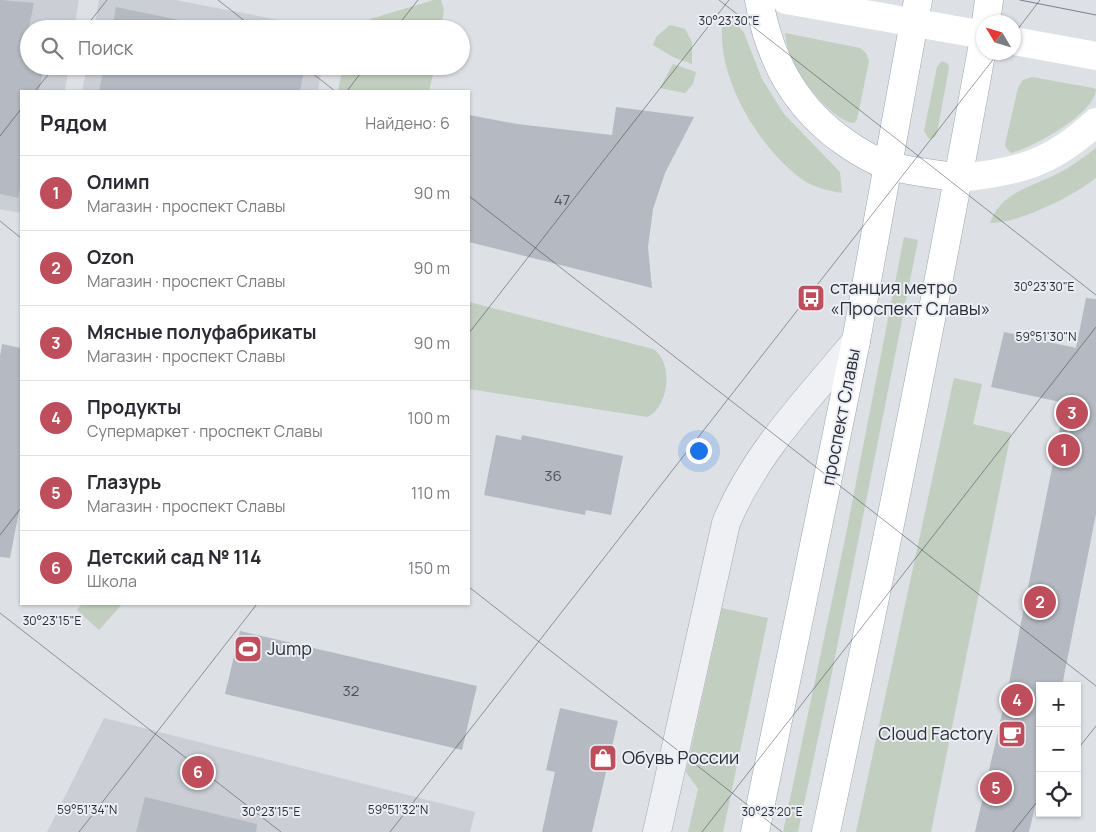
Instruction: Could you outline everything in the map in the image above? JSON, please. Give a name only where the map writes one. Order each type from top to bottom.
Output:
[{"type":"main road","points":[[759,0],[772,53],[788,83],[807,110],[831,133],[858,152],[889,166],[959,178],[1024,168],[1053,156],[1096,122]]},
{"type":"main road","points":[[786,0],[916,11],[976,34]]},
{"type":"main road","points":[[987,15],[989,0]]},
{"type":"main road","name":"проспект Славы","points":[[755,832],[856,341],[916,11]]},
{"type":"main road","points":[[1021,42],[1096,56]]},
{"type":"main road","points":[[826,832],[959,178],[980,60]]},
{"type":"street","points":[[657,832],[726,523],[737,496],[752,470],[856,341]]},
{"type":"shaded area","points":[[0,0],[79,0],[76,20],[20,20],[20,75],[68,75],[65,90],[20,90],[20,213],[0,209]]},
{"type":"shaded area","points":[[99,0],[175,0],[279,20],[96,20]]},
{"type":"shaded area","points":[[85,75],[321,75],[318,90],[82,90]]},
{"type":"shaded area","points":[[104,718],[475,812],[470,832],[47,832]]},
{"type":"green space","points":[[434,0],[441,0],[444,10],[442,20],[370,19]]},
{"type":"green space","points":[[724,16],[735,22],[744,33],[762,79],[784,114],[840,172],[842,193],[819,188],[806,182],[772,152],[757,131],[743,109],[732,85],[725,61],[722,38]]},
{"type":"green space","points":[[670,25],[685,29],[692,42],[692,64],[673,57],[653,45],[656,37]]},
{"type":"green space","points":[[785,33],[860,48],[866,53],[869,61],[857,120],[854,123],[846,121],[828,108],[803,80],[793,63]]},
{"type":"green space","points":[[942,61],[948,64],[949,68],[937,133],[934,138],[929,139],[924,131],[937,67]]},
{"type":"green space","points":[[673,64],[696,72],[693,84],[685,93],[660,88]]},
{"type":"green space","points":[[341,75],[433,75],[429,90],[338,90]]},
{"type":"green space","points":[[1032,77],[1096,89],[1093,98],[1086,108],[1075,118],[1047,137],[1011,153],[1005,144],[1018,88],[1023,80]]},
{"type":"green space","points":[[1096,148],[1096,178],[1074,193],[1031,214],[1002,222],[990,223],[1001,204],[1009,197],[1062,171]]},
{"type":"green space","points":[[904,237],[918,240],[829,687],[798,832],[783,832],[845,539]]},
{"type":"green space","points":[[470,302],[653,349],[660,355],[664,364],[666,384],[660,404],[647,417],[470,389]]},
{"type":"green space","points":[[954,378],[982,384],[973,424],[1011,433],[931,832],[856,832]]},
{"type":"green space","points":[[81,605],[121,605],[99,630],[77,610]]},
{"type":"green space","points":[[722,608],[768,618],[723,832],[688,832],[698,789],[686,772]]},
{"type":"building","points":[[0,0],[34,3],[30,20],[20,20],[20,75],[42,75],[39,90],[20,90],[20,187],[18,198],[0,194]]},
{"type":"building","points":[[116,7],[179,20],[114,20]]},
{"type":"building","points":[[102,75],[303,75],[300,90],[99,90]]},
{"type":"building","points":[[616,107],[694,117],[665,173],[653,209],[648,247],[652,288],[470,242],[470,115],[517,124],[612,135]]},
{"type":"building","points":[[1086,298],[1096,299],[1096,514],[1063,682],[1036,682],[1036,803],[1029,832],[975,832],[1009,683],[1065,403],[991,387],[1004,332],[1076,348]]},
{"type":"building","points":[[2,344],[20,348],[20,506],[10,558],[0,557],[0,356]]},
{"type":"building","points":[[496,435],[521,440],[522,435],[623,456],[611,515],[586,510],[585,515],[484,495]]},
{"type":"building","points":[[240,631],[477,686],[462,750],[225,694]]},
{"type":"building","points":[[560,708],[618,721],[592,832],[542,832],[555,772],[546,770]]},
{"type":"building","points":[[145,797],[257,824],[256,832],[136,832]]},
{"type":"tram line","points":[[1020,0],[1096,15]]},
{"type":"place","name":"станция метро «Проспект Славы»","points":[[811,298]]},
{"type":"place","name":"Мясные полуфабрикаты","points":[[1072,413]]},
{"type":"place","name":"Олимп","points":[[1064,450]]},
{"type":"place","name":"Ozon","points":[[1040,602]]},
{"type":"place","name":"Jump","points":[[248,649]]},
{"type":"place","name":"Продукты","points":[[1017,700]]},
{"type":"place","name":"Cloud Factory","points":[[1012,734]]},
{"type":"place","name":"Обувь России","points":[[603,758]]},
{"type":"place","name":"Детский сад № 114","points":[[198,772]]},
{"type":"place","name":"Глазурь","points":[[996,788]]}]
